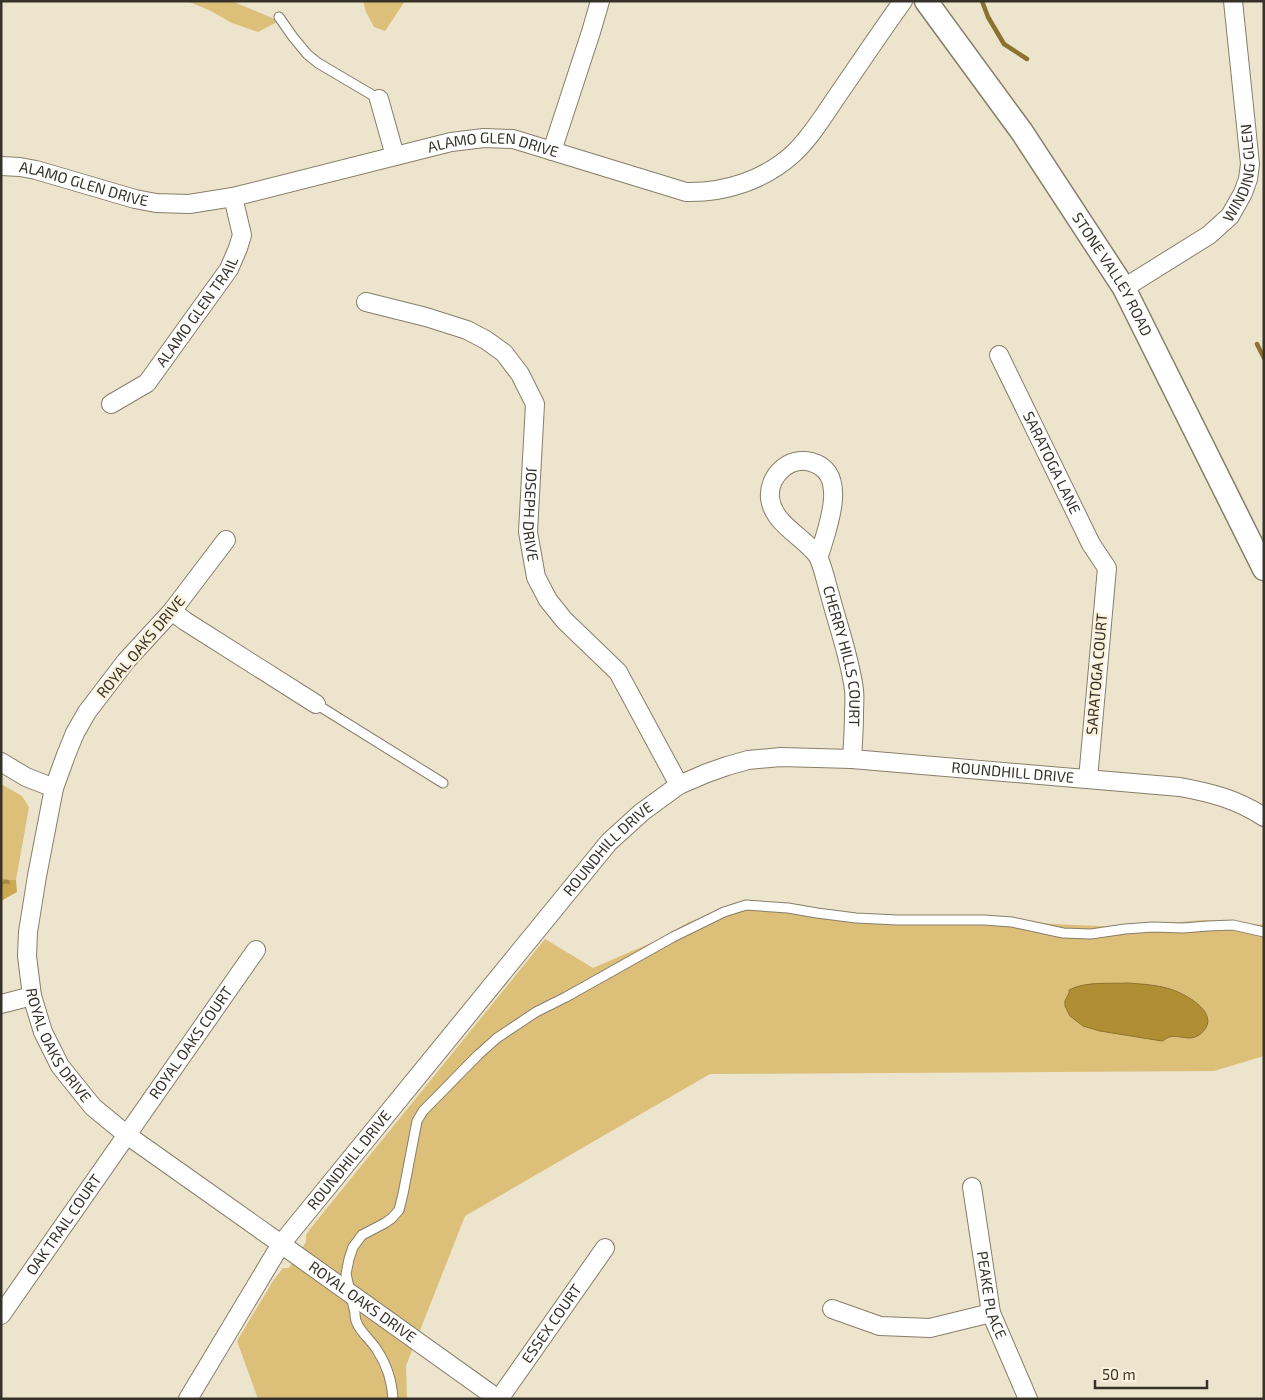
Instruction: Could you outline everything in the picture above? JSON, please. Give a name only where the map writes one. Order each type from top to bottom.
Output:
[{"type":"street","points":[[552,150],[600,1]]},
{"type":"street","name":"ALAMO GLEN DRIVE","points":[[1,166],[36,170],[134,199],[156,203],[189,204],[232,197],[451,142],[484,138],[513,140],[552,150],[686,192],[721,190],[747,182],[771,170],[794,153],[812,131],[903,1]]},
{"type":"street","name":"STONE VALLEY ROAD","points":[[926,1],[1022,132],[1124,288],[1264,570]]},
{"type":"street","name":"WINDING GLEN","points":[[1124,288],[1209,235],[1230,216],[1243,193],[1248,179],[1250,164],[1233,1]]},
{"type":"street","points":[[379,99],[394,156]]},
{"type":"street","name":"ALAMO GLEN TRAIL","points":[[111,404],[147,383],[229,269],[242,235],[232,197]]},
{"type":"street","name":"JOSEPH DRIVE","points":[[366,302],[426,317],[467,330],[486,340],[504,353],[520,374],[535,404],[528,532],[536,577],[548,600],[564,620],[618,672],[679,785]]},
{"type":"street","name":"SARATOGA LANE","points":[[999,356],[1091,544],[1107,568]]},
{"type":"street","name":"CHERRY HILLS COURT","points":[[818,556],[832,511],[833,487],[826,471],[820,466],[812,462],[788,464],[774,478],[770,490],[771,505],[780,519],[818,556],[849,663],[854,692],[852,758]]},
{"type":"street","name":"ROYAL OAKS DRIVE","points":[[226,540],[172,611],[126,661],[87,712],[72,740],[54,788],[28,932],[27,956],[32,996],[43,1032],[60,1066],[93,1107],[127,1135],[498,1399]]},
{"type":"street","name":"SARATOGA COURT","points":[[1088,780],[1107,568]]},
{"type":"street","points":[[172,611],[316,704]]},
{"type":"street","name":"ROUNDHILL DRIVE","points":[[188,1399],[281,1244],[609,842],[642,812],[679,785],[706,773],[748,760],[781,757],[852,758],[1180,787],[1212,793],[1246,806],[1264,817]]},
{"type":"street","points":[[1,762],[26,776],[54,788]]},
{"type":"street","name":"ROYAL OAKS COURT","points":[[127,1135],[256,950]]},
{"type":"street","points":[[1,1004],[32,996]]},
{"type":"street","name":"OAK TRAIL COURT","points":[[1,1315],[127,1135]]},
{"type":"street","name":"PEAKE PLACE","points":[[972,1187],[991,1313],[1028,1399]]},
{"type":"street","name":"ESSEX COURT","points":[[498,1399],[604,1248]]},
{"type":"street","points":[[832,1309],[880,1326],[930,1328],[991,1313]]},
{"type":"lane","points":[[279,17],[293,37],[318,63],[379,99]]},
{"type":"lane","points":[[316,704],[442,783]]},
{"type":"lane","points":[[393,1399],[388,1368],[377,1349],[354,1318],[346,1274],[353,1247],[362,1234],[385,1224],[398,1210],[403,1194],[417,1121],[423,1111],[478,1055],[515,1025],[673,937],[724,912],[746,905],[788,908],[856,918],[1012,922],[1063,933],[1091,934],[1134,928],[1216,926],[1233,926],[1264,932]]},
{"type":"shaded area","points":[[187,1],[232,1],[279,21],[258,32],[232,23],[209,10]]},
{"type":"shaded area","points":[[363,1],[405,1],[385,31],[374,27],[366,12]]},
{"type":"shaded area","points":[[1,784],[22,796],[29,807],[16,880],[1,879]]},
{"type":"shaded area","points":[[753,901],[881,917],[999,917],[1052,924],[1123,927],[1204,920],[1264,925],[1264,1056],[1214,1071],[710,1074],[465,1216],[406,1366],[407,1399],[258,1399],[237,1341],[273,1281],[283,1268],[289,1268],[306,1242],[306,1235],[310,1229],[545,939],[593,968],[660,939],[689,922]]},
{"type":"shaded area","points":[[1128,983],[1165,988],[1194,1001],[1206,1013],[1208,1020],[1206,1028],[1199,1035],[1192,1038],[1173,1036],[1162,1041],[1100,1031],[1083,1026],[1070,1016],[1065,1006],[1069,990],[1076,987],[1090,984]]},
{"type":"green space","points":[[1,879],[16,880],[17,892],[1,901]]},
{"type":"waterway","points":[[982,1],[988,17],[1004,44],[1027,59]]},
{"type":"waterway","points":[[1257,344],[1264,358]]}]
